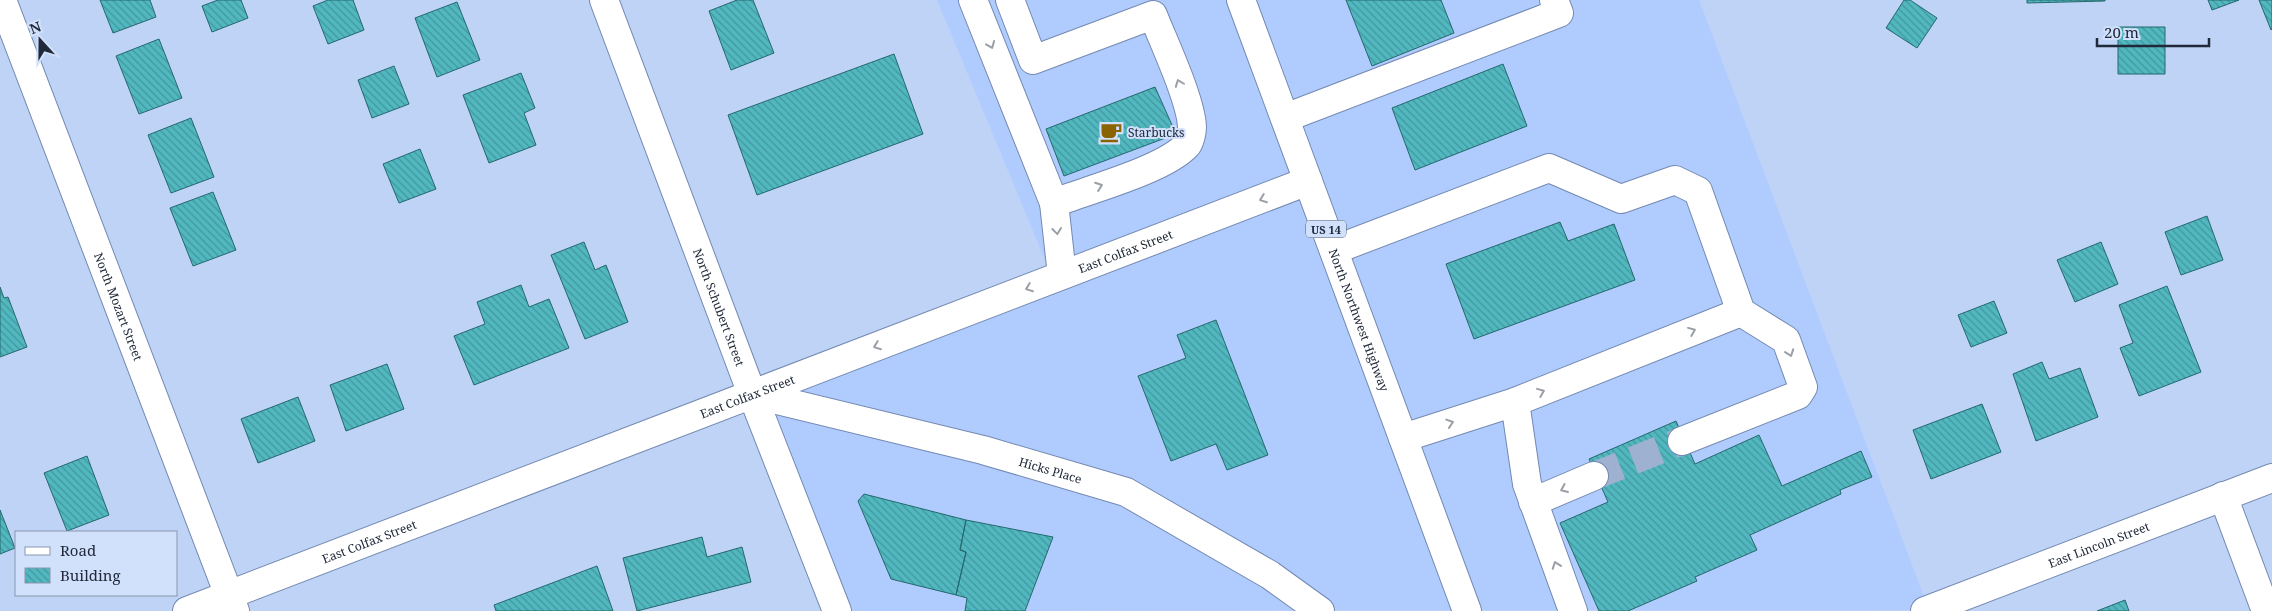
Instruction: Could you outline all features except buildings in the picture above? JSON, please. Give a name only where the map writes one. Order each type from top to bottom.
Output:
[{"type":"street","name":"North Mozart Street","points":[[2,0],[232,603]]},
{"type":"street","name":"North Schubert Street","points":[[604,0],[752,394],[837,611]]},
{"type":"street","points":[[973,0],[1054,203],[1062,275]]},
{"type":"street","points":[[1010,0],[1033,60],[1153,15],[1189,110],[1192,129],[1188,144],[1174,155],[1150,167],[1054,203]]},
{"type":"street","name":"North Northwest Highway","points":[[1241,0],[1467,611]]},
{"type":"street","points":[[1285,118],[1559,13],[1554,0]]},
{"type":"street","points":[[1334,250],[1549,168],[1621,199],[1675,180],[1698,191],[1741,312],[1786,340],[1803,387],[1798,395],[1682,441]]},
{"type":"street","name":"East Colfax Street","points":[[187,611],[232,603],[752,394],[1308,181]]},
{"type":"street","points":[[1403,438],[1515,402],[1741,312]]},
{"type":"street","name":"Hicks Place","points":[[752,394],[983,450],[1126,492],[1270,575],[1320,611]]},
{"type":"street","points":[[1515,402],[1527,484],[1573,611]]},
{"type":"street","points":[[1533,502],[1594,476]]},
{"type":"street","name":"East Lincoln Street","points":[[1925,611],[2272,478]]},
{"type":"street","points":[[2223,496],[2266,611]]},
{"type":"shaded area","points":[[937,0],[1699,0],[1929,610],[837,611],[752,394],[1053,279]]},
{"type":"tunnel","points":[[1594,476],[1682,441]]},
{"type":"place","name":"Starbucks","points":[[1111,132]]}]
